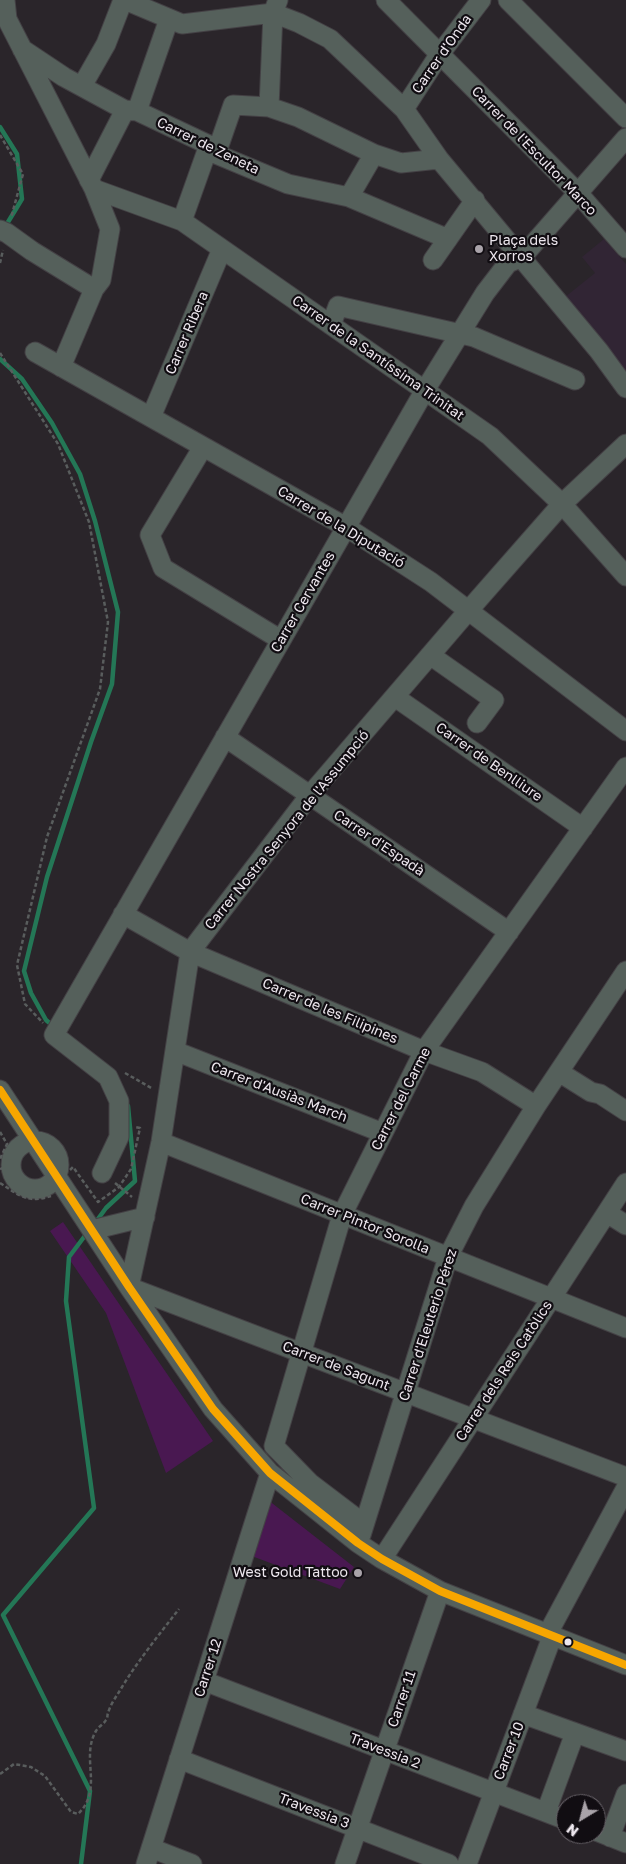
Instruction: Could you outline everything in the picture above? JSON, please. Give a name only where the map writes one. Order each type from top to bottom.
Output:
[{"type":"street","points":[[4,0],[6,19],[91,184],[110,229],[101,280],[94,289],[61,367]]},
{"type":"street","points":[[82,86],[106,44],[124,0],[182,24],[276,7],[299,23],[330,39],[404,109],[440,159],[600,351],[626,392]]},
{"type":"street","name":"Carrer de l'Escultor Marco","points":[[386,0],[578,193],[626,248]]},
{"type":"street","name":"Carrer d'Onda","points":[[404,109],[439,55],[481,0]]},
{"type":"street","points":[[508,0],[626,118]]},
{"type":"street","points":[[269,107],[276,7]]},
{"type":"street","points":[[91,184],[131,110],[169,18]]},
{"type":"street","name":"Carrer de Zeneta","points":[[22,49],[64,77],[288,184],[349,197],[448,239]]},
{"type":"street","points":[[182,221],[233,105],[269,107],[298,117],[374,154],[401,163],[440,159]]},
{"type":"street","points":[[522,256],[626,138]]},
{"type":"street","points":[[349,197],[374,154]]},
{"type":"street","name":"Carrer de la Santíssima Trinitat","points":[[91,184],[182,221],[490,436],[562,504],[626,576]]},
{"type":"street","points":[[433,260],[448,239],[471,195]]},
{"type":"street","points":[[4,231],[32,251],[94,289]]},
{"type":"street","name":"Carrer Ribera","points":[[151,417],[222,249]]},
{"type":"street","name":"Carrer Cervantes","points":[[54,1035],[425,390],[485,292],[508,263],[522,256]]},
{"type":"street","points":[[331,325],[338,306],[474,337],[575,380]]},
{"type":"street","name":"Carrer de la Diputació","points":[[35,352],[346,527],[431,582],[626,732]]},
{"type":"street","name":"Carrer Nostra Senyora de l'Assumpció","points":[[130,1288],[161,1142],[190,952],[310,796],[395,696],[562,504],[626,444]]},
{"type":"street","points":[[203,447],[150,535],[163,568],[281,640]]},
{"type":"street","points":[[430,656],[494,700],[477,723]]},
{"type":"street","name":"Carrer de Benlliure","points":[[395,696],[582,828]]},
{"type":"street","name":"Carrer d'Espadà","points":[[225,737],[509,932]]},
{"type":"street","name":"Carrer del Carme","points":[[364,1524],[310,1483],[274,1446],[342,1214],[424,1051],[626,767]]},
{"type":"street","name":"Carrer de les Filipines","points":[[123,914],[190,952],[424,1051],[482,1072],[536,1106]]},
{"type":"street","name":"Carrer d'Eleuterio Pérez","points":[[358,1543],[448,1257],[474,1206],[536,1106],[626,971]]},
{"type":"street","points":[[54,1035],[108,1077],[119,1101],[119,1137],[102,1173]]},
{"type":"street","name":"Carrer d'Ausiàs March","points":[[175,1051],[383,1133]]},
{"type":"street","points":[[559,1072],[591,1092],[600,1094],[626,1110]]},
{"type":"street","points":[[0,1090],[34,1141]]},
{"type":"street","points":[[58,1178],[44,1187],[29,1188],[17,1180],[4,1164],[20,1146],[34,1141],[44,1142],[51,1147],[59,1161],[58,1178],[130,1288],[214,1409],[270,1473],[358,1543],[382,1559],[440,1591],[626,1665]]},
{"type":"street","name":"Carrer Pintor Sorolla","points":[[161,1142],[626,1328]]},
{"type":"street","name":"Carrer dels Reis Catòlics","points":[[382,1559],[626,1183]]},
{"type":"street","points":[[607,1213],[626,1225]]},
{"type":"street","points":[[92,1230],[144,1217]]},
{"type":"street","name":"Carrer de Sagunt","points":[[130,1288],[626,1477]]},
{"type":"street","name":"Carrer 12","points":[[148,1856],[270,1473]]},
{"type":"street","name":"Carrer 10","points":[[466,1864],[523,1714],[550,1636],[626,1488]]},
{"type":"street","name":"Carrer 11","points":[[345,1864],[440,1591]]},
{"type":"street","name":"Travessia 2","points":[[204,1682],[556,1816]]},
{"type":"street","points":[[523,1714],[626,1751]]},
{"type":"street","points":[[546,1812],[575,1733]]},
{"type":"street","name":"Travessia 3","points":[[179,1759],[449,1864]]},
{"type":"street","points":[[611,1837],[626,1794]]},
{"type":"street","points":[[148,1856],[192,1864]]},
{"type":"path","points":[[0,135],[23,174],[4,231],[0,263]]},
{"type":"path","points":[[0,353],[58,444],[89,522],[108,622],[100,689],[47,837],[17,965],[25,1004],[54,1035]]},
{"type":"path","points":[[118,1069],[160,1093]]},
{"type":"path","points":[[0,1132],[6,1144],[4,1164]]},
{"type":"path","points":[[58,1178],[73,1168],[98,1202],[120,1187]]},
{"type":"path","points":[[102,1173],[134,1199],[144,1217]]},
{"type":"path","points":[[0,1774],[14,1764],[31,1767],[45,1776],[71,1812],[78,1814],[85,1807],[90,1794],[92,1781],[90,1758],[92,1741],[96,1730],[106,1721],[108,1711],[118,1693],[179,1609]]},
{"type":"shaded area","points":[[604,239],[626,264],[626,377],[565,297],[595,273],[582,257]]},
{"type":"shaded area","points":[[63,1222],[213,1441],[166,1473],[106,1313],[50,1231]]},
{"type":"shaded area","points":[[268,1500],[354,1567],[340,1589],[249,1555]]},
{"type":"waterway","points":[[0,127],[17,154],[22,199],[5,227]]},
{"type":"waterway","points":[[0,359],[22,379],[52,423],[80,474],[95,521],[118,612],[112,684],[47,877],[24,971],[31,993],[46,1020],[53,1026]]},
{"type":"waterway","points":[[95,1223],[106,1208],[135,1181],[128,1106],[126,1103]]},
{"type":"waterway","points":[[81,1864],[90,1791],[3,1615],[94,1508],[66,1301],[69,1257],[87,1233]]},
{"type":"transit line","points":[[0,1090],[129,1287],[213,1409],[270,1473],[358,1543],[382,1559],[440,1591],[626,1665]]},
{"type":"place","name":"Plaça dels Xorros","points":[[479,249]]},
{"type":"place","name":"West Gold Tattoo","points":[[358,1573]]}]
